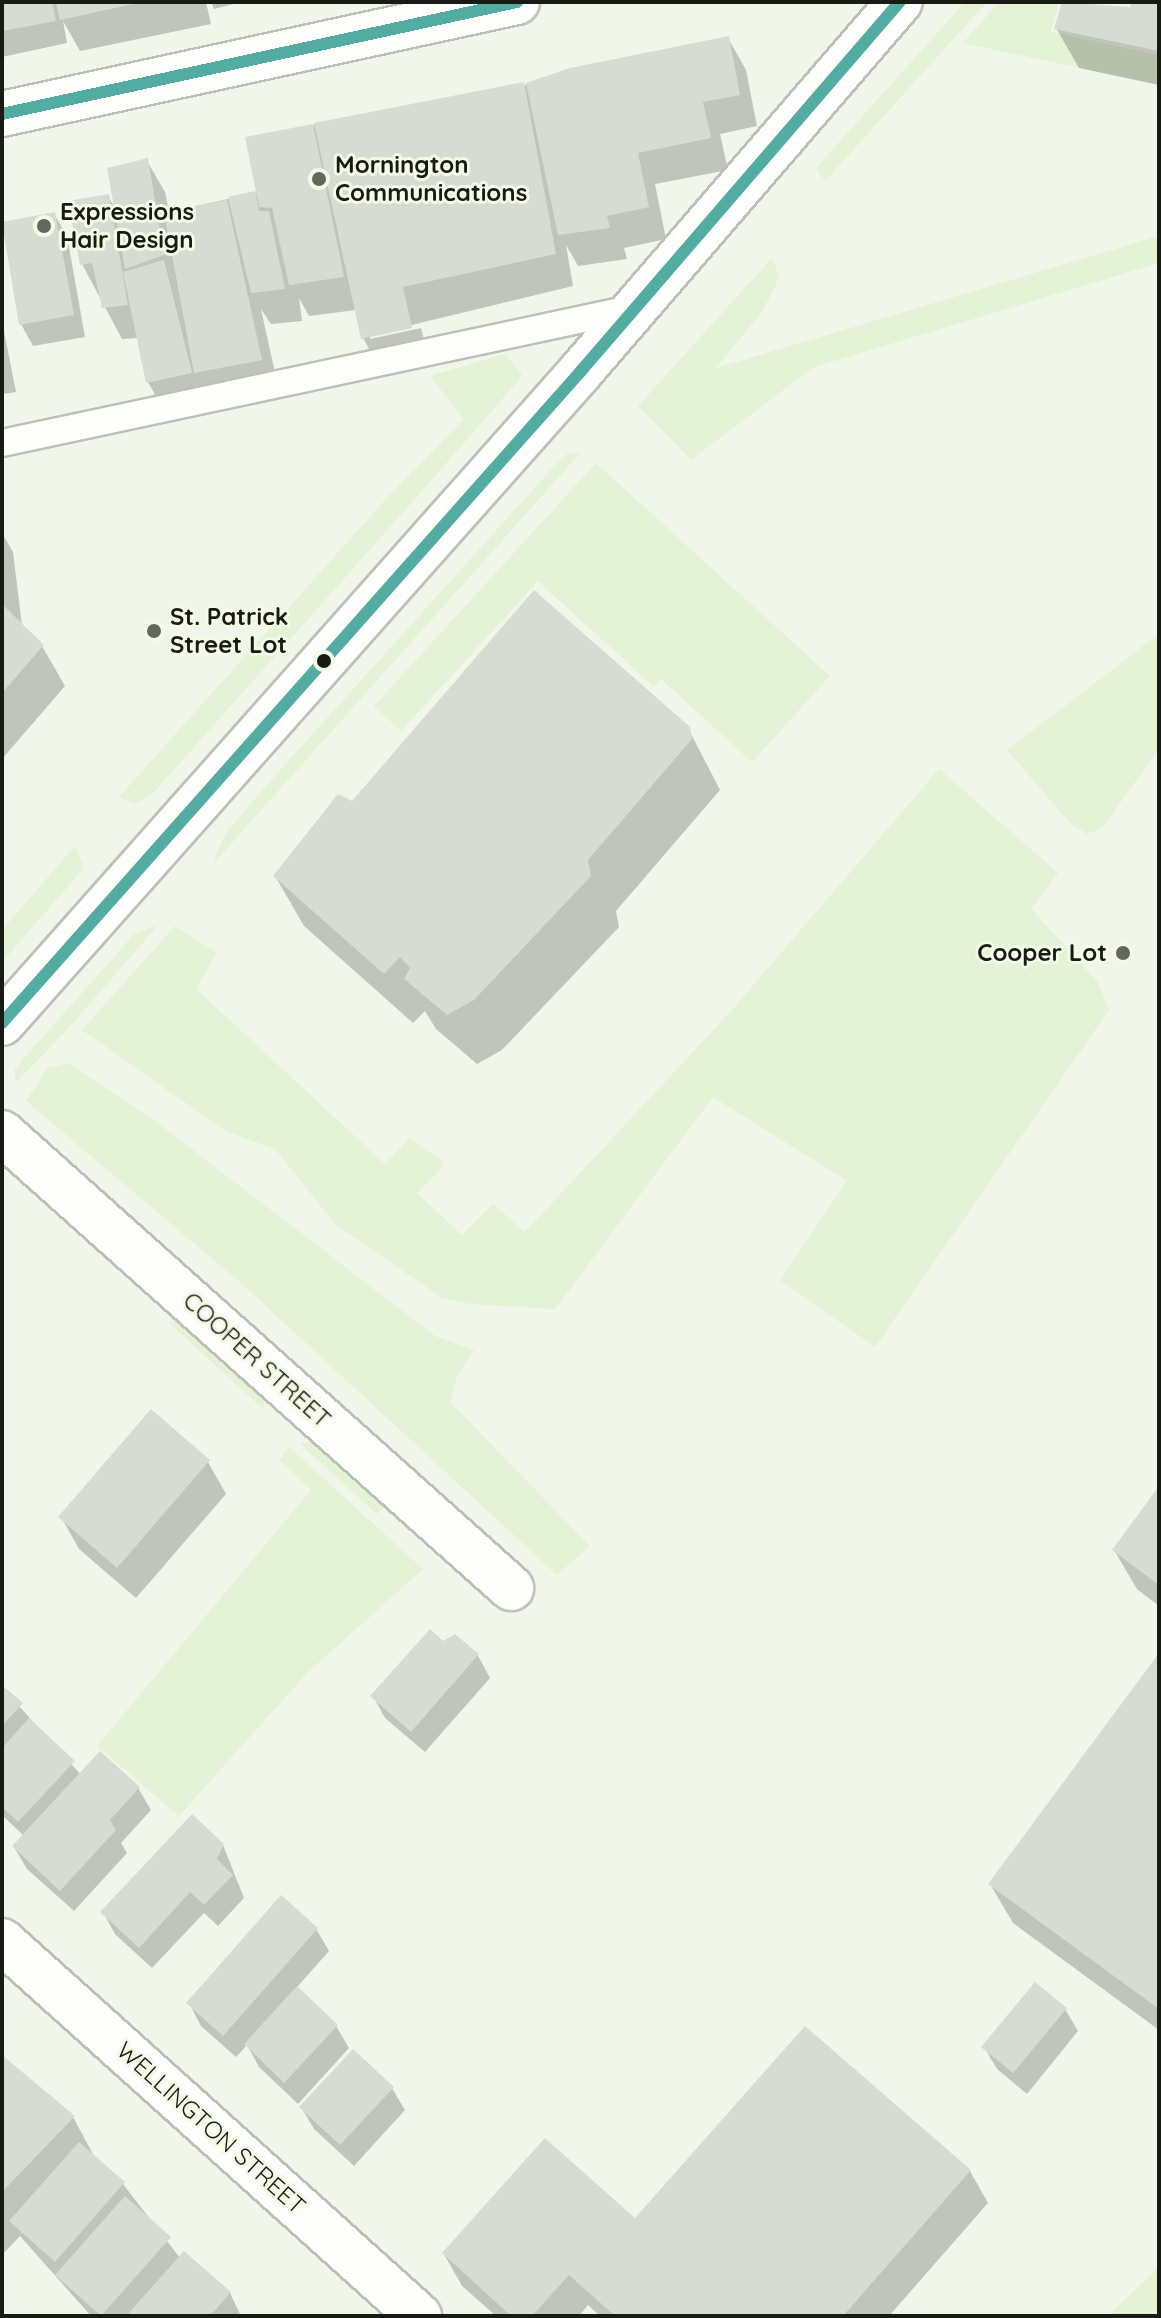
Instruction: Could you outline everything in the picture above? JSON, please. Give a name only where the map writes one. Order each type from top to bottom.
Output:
[{"type":"street","points":[[2,114],[517,2]]},
{"type":"street","points":[[2,1023],[638,307],[900,2]]},
{"type":"street","name":"COOPER STREET","points":[[2,1133],[511,1588]]},
{"type":"street","name":"WELLINGTON STREET","points":[[2,1941],[419,2316]]},
{"type":"lane","points":[[2,443],[638,307]]},
{"type":"green space","points":[[965,2],[987,2],[825,181],[816,168]]},
{"type":"green space","points":[[999,2],[1059,2],[1051,32],[1159,55],[1159,85],[963,43]]},
{"type":"green space","points":[[1159,236],[1159,263],[814,367],[691,460],[638,406],[772,258],[779,276],[775,287],[761,313],[716,368]]},
{"type":"green space","points":[[505,354],[522,374],[519,380],[154,792],[135,804],[118,798],[386,499],[464,419],[430,376]]},
{"type":"green space","points":[[581,452],[212,865],[225,834],[273,778],[548,473],[567,454]]},
{"type":"green space","points":[[596,463],[830,676],[752,762],[661,679],[654,687],[538,581],[401,731],[374,706]]},
{"type":"green space","points":[[1159,634],[1159,749],[1102,828],[1087,834],[1071,824],[1007,750]]},
{"type":"green space","points":[[939,769],[1058,873],[1031,909],[1098,982],[1109,1010],[875,1347],[780,1280],[847,1181],[713,1097],[555,1309],[470,1304],[441,1297],[336,1225],[275,1149],[227,1132],[82,1030],[175,926],[217,953],[196,989],[385,1164],[410,1138],[441,1160],[443,1167],[417,1193],[462,1235],[493,1204],[525,1232],[732,1010]]},
{"type":"green space","points":[[75,846],[84,868],[2,962],[2,930]]},
{"type":"green space","points":[[158,925],[67,1030],[16,1082],[14,1071],[24,1058],[134,934]]},
{"type":"green space","points":[[68,1063],[154,1120],[435,1336],[474,1350],[457,1376],[450,1402],[590,1546],[557,1575],[242,1284],[26,1101],[48,1068]]},
{"type":"green space","points":[[180,1319],[266,1397],[263,1409],[169,1323]]},
{"type":"green space","points":[[312,1441],[386,1505],[377,1514],[300,1444]]},
{"type":"green space","points":[[289,1447],[423,1569],[307,1673],[179,1816],[97,1746],[311,1490],[279,1460]]},
{"type":"green space","points":[[1159,2267],[1159,2316],[1108,2316]]},
{"type":"building","points":[[2,2],[52,2],[56,21],[2,31]]},
{"type":"building","points":[[56,2],[138,2],[138,3],[60,20]]},
{"type":"building","points":[[1062,2],[1130,7],[1131,2],[1159,2],[1159,51],[1054,29]]},
{"type":"building","points":[[729,36],[740,95],[703,102],[711,138],[638,153],[649,207],[607,216],[610,228],[558,235],[526,83],[570,68]]},
{"type":"building","points":[[524,82],[556,254],[403,287],[412,328],[361,339],[314,123]]},
{"type":"building","points":[[313,124],[344,277],[289,285],[272,208],[259,207],[245,137]]},
{"type":"building","points":[[148,158],[164,255],[125,269],[107,168]]},
{"type":"building","points":[[255,191],[259,211],[269,211],[285,289],[251,293],[228,197]]},
{"type":"building","points":[[109,194],[128,305],[102,308],[92,263],[80,265],[68,201]]},
{"type":"building","points":[[227,200],[262,360],[194,373],[164,212]]},
{"type":"building","points":[[55,212],[74,315],[19,325],[2,222]]},
{"type":"building","points":[[164,260],[192,373],[146,383],[123,272]]},
{"type":"building","points":[[534,590],[690,727],[692,739],[588,860],[591,876],[474,1000],[447,1015],[404,979],[410,968],[400,957],[384,974],[273,876],[338,794],[352,801]]},
{"type":"building","points":[[2,604],[44,645],[2,693]]},
{"type":"building","points":[[151,1409],[210,1460],[117,1568],[58,1517]]},
{"type":"building","points":[[1159,1486],[1159,1585],[1112,1550]]},
{"type":"building","points":[[430,1629],[443,1641],[455,1634],[479,1654],[411,1732],[370,1696]]},
{"type":"building","points":[[1159,1653],[1159,2009],[988,1884]]},
{"type":"building","points":[[2,1685],[23,1703],[2,1726]]},
{"type":"building","points":[[29,1718],[75,1761],[18,1822],[2,1807],[2,1748]]},
{"type":"building","points":[[100,1751],[140,1787],[110,1820],[116,1830],[60,1891],[12,1846]]},
{"type":"building","points":[[192,1814],[224,1844],[217,1859],[233,1875],[204,1905],[190,1892],[139,1948],[100,1912]]},
{"type":"building","points":[[281,1895],[318,1928],[223,2036],[186,2003]]},
{"type":"building","points":[[1035,1982],[1067,2008],[1013,2073],[981,2047]]},
{"type":"building","points":[[297,1986],[338,2025],[284,2083],[244,2044]]},
{"type":"building","points":[[805,2026],[971,2170],[843,2316],[615,2316],[569,2275],[532,2316],[511,2316],[442,2253],[545,2138],[635,2218]]},
{"type":"building","points":[[353,2049],[394,2087],[340,2145],[299,2107]]},
{"type":"building","points":[[2,2055],[75,2116],[2,2192]]},
{"type":"building","points":[[79,2142],[125,2182],[55,2262],[9,2221]]},
{"type":"building","points":[[125,2196],[171,2237],[101,2316],[55,2275]]},
{"type":"building","points":[[184,2251],[231,2292],[210,2316],[126,2316]]},
{"type":"transit line","points":[[2,114],[517,2]]},
{"type":"transit line","points":[[2,1023],[581,371],[900,2]]},
{"type":"place","name":"Mornington Communications","points":[[319,179]]},
{"type":"place","name":"Expressions Hair Design","points":[[44,226]]},
{"type":"place","name":"St. Patrick Street Lot","points":[[154,631]]},
{"type":"place","name":"Cooper Lot","points":[[1123,953]]}]
